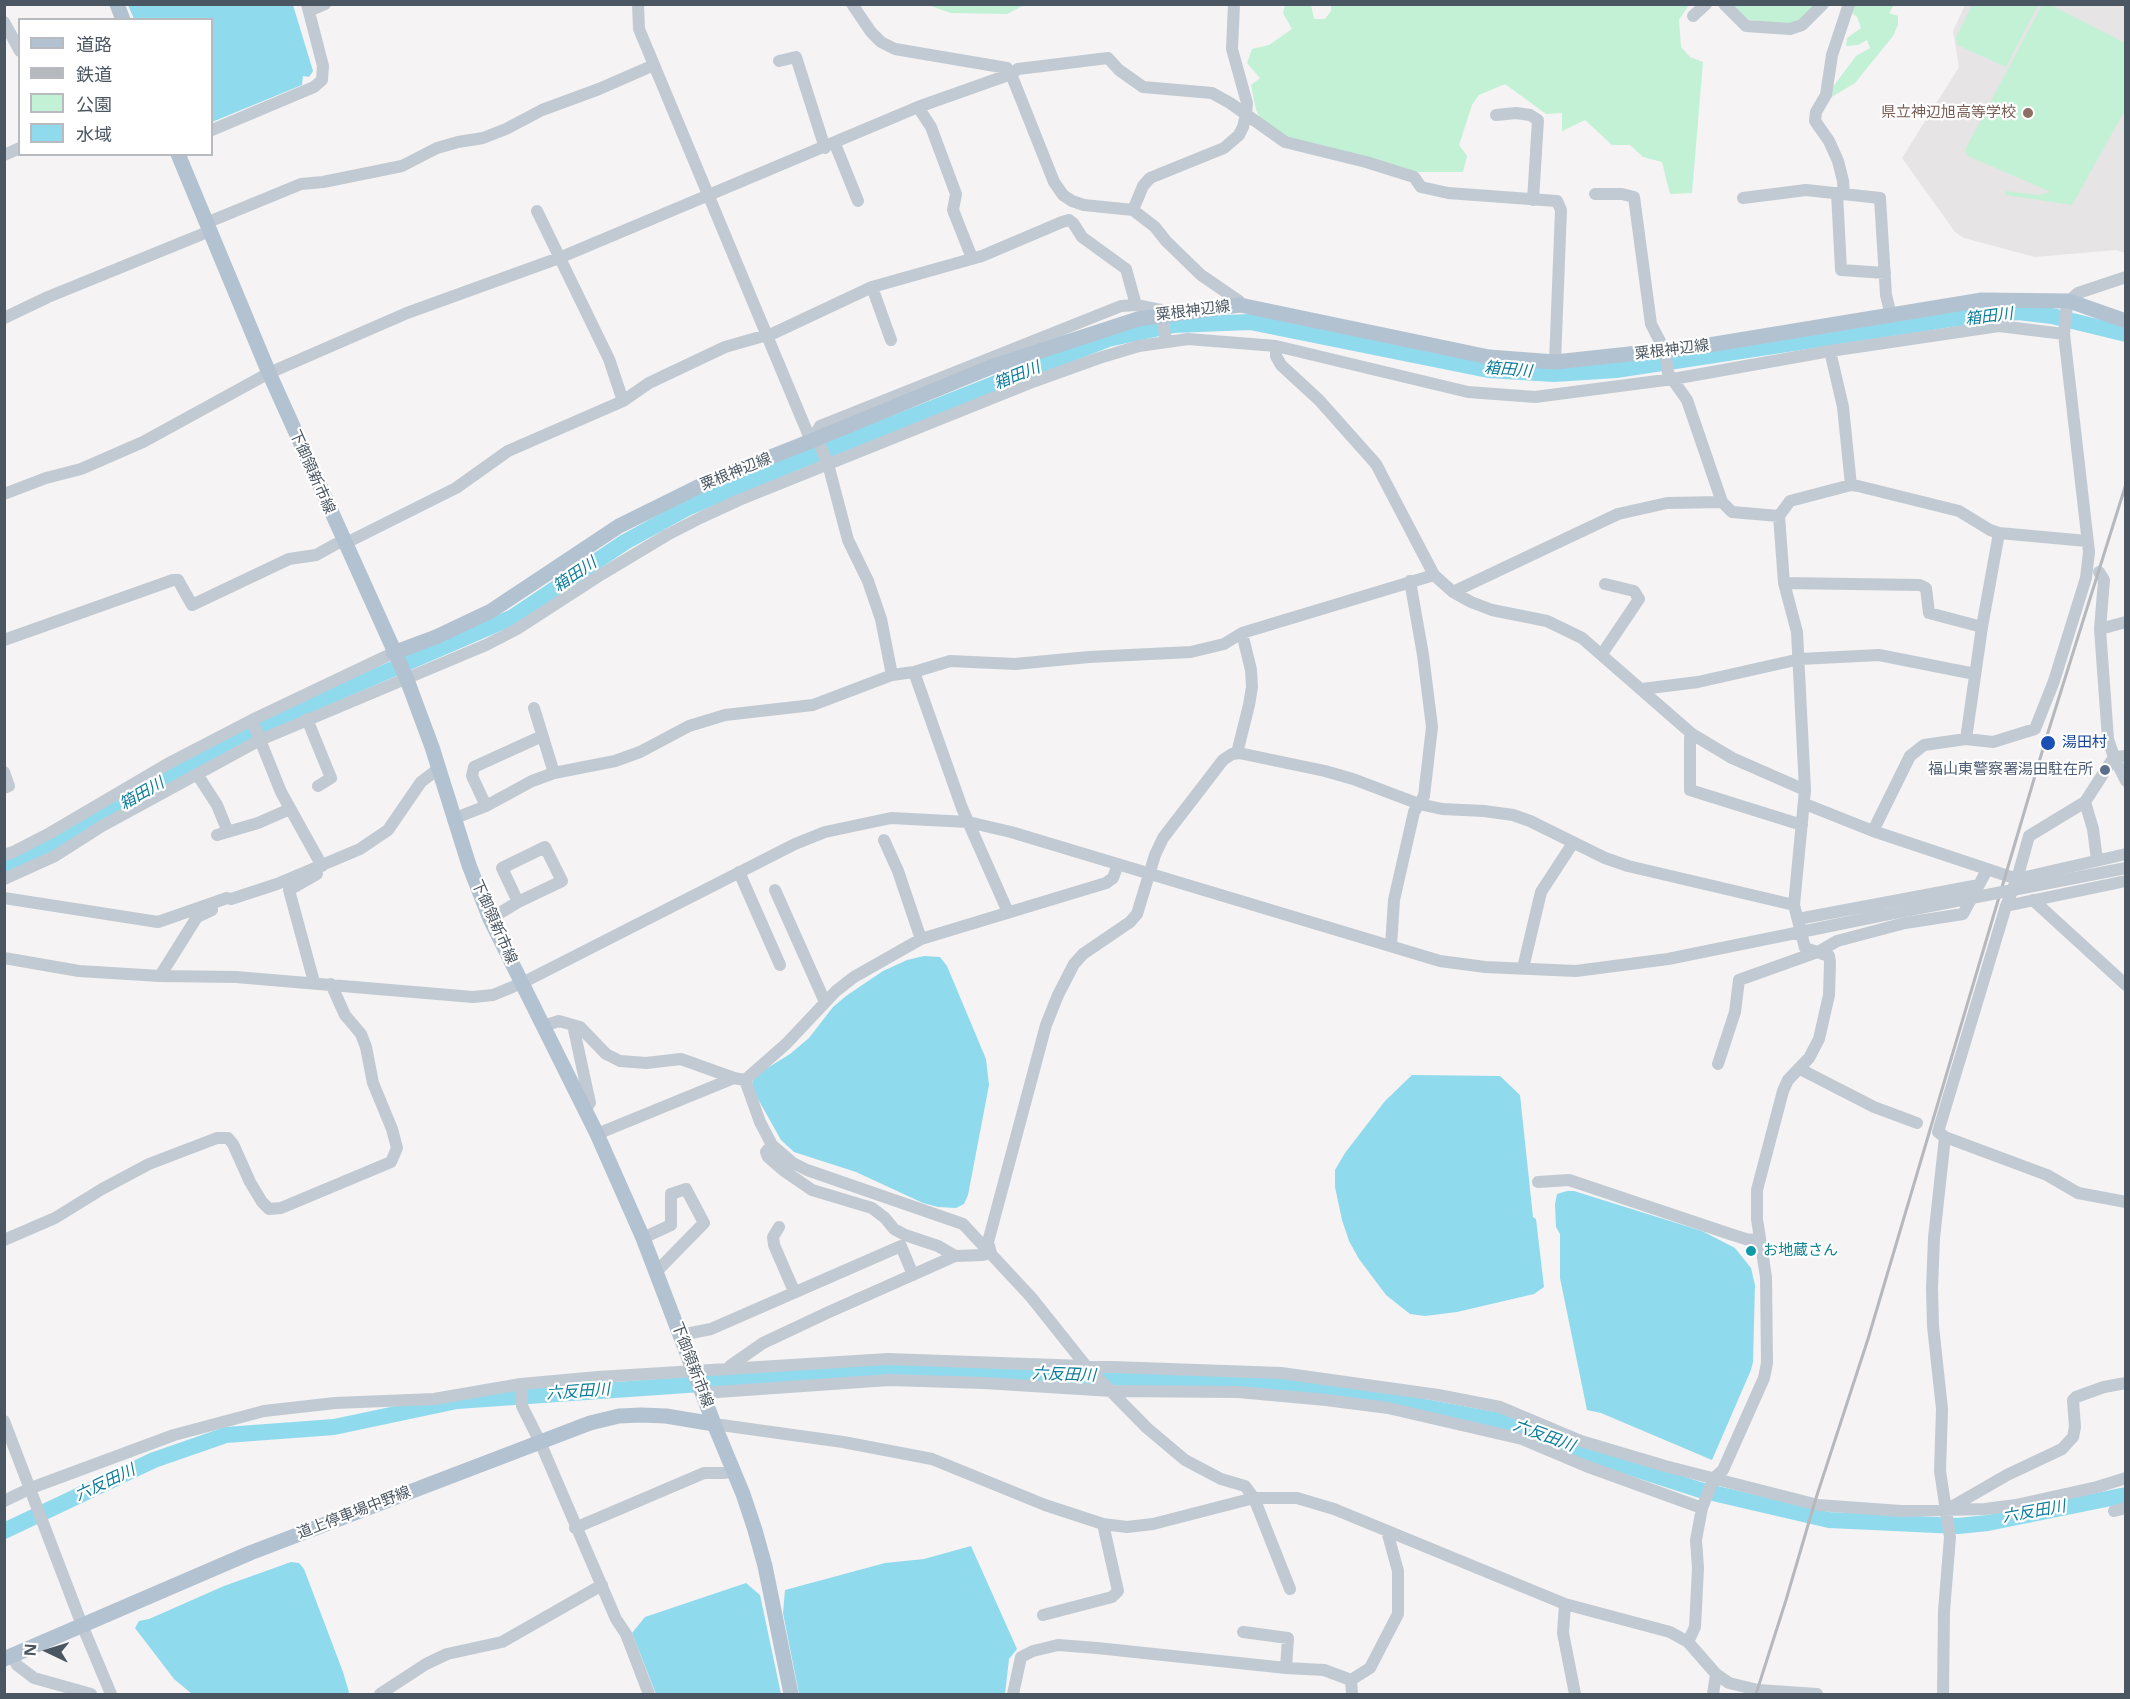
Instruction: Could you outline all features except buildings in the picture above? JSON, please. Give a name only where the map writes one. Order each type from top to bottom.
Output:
[{"type":"main road","name":"下御領新市線","points":[[179,156],[269,373],[343,543],[405,676],[432,747],[453,819],[490,919],[597,1134],[643,1238],[752,1521],[762,1557],[791,1695]]},
{"type":"main road","name":"粟根神辺線","points":[[395,656],[491,611],[619,526],[710,480],[991,367],[1138,318],[1240,305],[1490,357],[1555,362],[1665,353],[1983,300],[2068,303],[2126,321]]},
{"type":"main road","name":"道上停車場中野線","points":[[9,1658],[250,1553],[590,1424],[619,1416],[666,1416],[714,1424]]},
{"type":"street","points":[[213,130],[314,87],[322,80],[323,66],[308,8],[325,4]]},
{"type":"street","points":[[638,4],[639,29],[766,334],[814,440],[828,465],[848,540],[868,581],[881,619],[891,675]]},
{"type":"street","points":[[852,4],[871,32],[881,42],[895,49],[1006,68],[1011,74],[1054,182],[1063,195],[1073,222],[1082,237],[1126,269],[1136,304]]},
{"type":"street","points":[[1133,210],[1143,186],[1150,178],[1224,148],[1239,135],[1246,115],[1247,103],[1232,49],[1234,4]]},
{"type":"street","points":[[1693,16],[1706,4]]},
{"type":"street","points":[[1724,4],[1746,26],[1790,29],[1802,25],[1823,4]]},
{"type":"street","points":[[1849,4],[1832,55],[1826,95],[1816,112],[1815,121],[1829,141],[1838,161],[1841,193],[1841,270],[1885,273]]},
{"type":"street","points":[[4,22],[18,47]]},
{"type":"street","points":[[778,61],[796,57],[830,146],[858,201]]},
{"type":"street","points":[[4,494],[46,478],[81,469],[143,442],[269,373],[407,313],[559,258],[830,146],[918,107],[1011,74],[1018,69],[1108,58],[1119,70],[1143,87],[1212,93],[1285,142],[1366,162],[1414,177],[1420,187],[1448,193],[1557,201],[1561,210],[1555,362]]},
{"type":"street","points":[[4,318],[301,184],[323,182],[402,166],[437,148],[483,138],[506,129],[542,110],[654,65]]},
{"type":"street","points":[[918,107],[932,127],[956,194],[953,210],[972,258]]},
{"type":"street","points":[[1496,115],[1516,113],[1530,115],[1538,120],[1533,200]]},
{"type":"street","points":[[4,155],[18,149]]},
{"type":"street","points":[[1743,198],[1806,190],[1880,198],[1885,273],[1891,315]]},
{"type":"street","points":[[1595,194],[1622,194],[1634,197],[1651,324],[1665,353],[1671,376],[1687,400],[1722,502],[1732,512],[1779,516]]},
{"type":"street","points":[[4,640],[173,580],[178,580],[192,605],[289,560],[315,555],[336,544],[343,543],[456,488],[508,451],[623,401],[650,383],[725,347],[774,333],[872,287],[982,256],[1084,205],[1133,210],[1155,227],[1201,275],[1239,300],[1240,305]]},
{"type":"street","points":[[537,210],[609,359],[623,401]]},
{"type":"street","points":[[1873,831],[1910,756],[1924,745],[1966,739],[1993,742],[2036,729],[2054,681],[2086,578],[2089,552],[2064,332],[2068,303],[2078,293],[2126,277]]},
{"type":"street","points":[[872,287],[891,340]]},
{"type":"street","points":[[814,440],[820,426],[1121,306],[1136,304],[1161,310],[1166,341]]},
{"type":"street","points":[[4,879],[56,856],[102,826],[260,740],[405,676],[486,645],[517,629],[667,535],[739,500],[1089,361],[1139,346],[1166,341],[1200,339],[1276,346],[1468,392],[1535,397],[1999,326],[2064,332]]},
{"type":"street","points":[[1276,346],[1276,356],[1281,365],[1319,400],[1376,464],[1434,574],[1453,592],[1492,610],[1546,621],[1582,638],[1692,734],[1732,758],[1805,790]]},
{"type":"street","points":[[1830,351],[1843,407],[1851,485]]},
{"type":"street","points":[[1688,1642],[1695,1627],[1698,1568],[1696,1540],[1702,1506],[1713,1480],[1723,1470],[1764,1378],[1767,1363],[1766,1277],[1757,1219],[1757,1190],[1788,1080],[1809,1058],[1819,1039],[1829,995],[1829,956],[1820,951],[1805,948],[1794,905],[1805,804],[1800,659],[1797,632],[1784,583],[1779,516],[1790,501],[1851,485],[1959,511],[1999,533],[2087,542]]},
{"type":"street","points":[[1453,592],[1618,514],[1667,503],[1722,502]]},
{"type":"street","points":[[1966,739],[1982,627],[1999,533]]},
{"type":"street","points":[[2099,572],[2104,580],[2100,629],[2108,739],[2120,756],[2126,781]]},
{"type":"street","points":[[453,819],[486,806],[554,772],[615,761],[640,752],[689,726],[725,716],[813,705],[891,675],[915,672],[950,661],[1015,664],[1089,657],[1191,652],[1224,644],[1242,633],[1434,574]]},
{"type":"street","points":[[1391,946],[1394,900],[1414,812],[1424,796],[1432,727],[1423,655],[1410,581]]},
{"type":"street","points":[[1784,583],[1920,585],[1926,588],[1929,613],[1982,627]]},
{"type":"street","points":[[1602,654],[1639,599],[1634,591],[1605,584]]},
{"type":"street","points":[[2100,629],[2126,622]]},
{"type":"street","points":[[1237,753],[1250,705],[1252,687],[1251,670],[1242,633]]},
{"type":"street","points":[[4,855],[50,833],[91,807],[252,720],[395,656]]},
{"type":"street","points":[[1642,689],[1698,682],[1800,659],[1879,656],[1975,674]]},
{"type":"street","points":[[915,672],[968,822],[1008,912]]},
{"type":"street","points":[[534,708],[554,772]]},
{"type":"street","points":[[307,719],[331,777],[318,786]]},
{"type":"street","points":[[252,720],[280,792],[330,867],[289,890],[314,982]]},
{"type":"street","points":[[1692,734],[1690,738],[1690,790],[1802,825]]},
{"type":"street","points":[[486,806],[472,776],[474,767],[543,736]]},
{"type":"street","points":[[991,1253],[988,1242],[1046,1025],[1058,995],[1074,964],[1083,954],[1130,922],[1137,914],[1155,855],[1163,838],[1223,760],[1237,753],[1325,771],[1419,804],[1442,809],[1512,815],[1530,821],[1605,858],[1644,870],[1794,905]]},
{"type":"street","points":[[2120,756],[2085,802],[2029,836],[1938,1132],[1945,1137],[2047,1175],[2078,1193],[2126,1202]]},
{"type":"street","points":[[4,898],[158,922],[227,898],[231,899],[360,849],[388,830],[421,782],[438,769]]},
{"type":"street","points":[[4,772],[9,786],[4,788]]},
{"type":"street","points":[[196,774],[217,805],[222,834],[258,823],[290,809]]},
{"type":"street","points":[[2085,802],[2093,829],[2097,860]]},
{"type":"street","points":[[1805,804],[1873,831],[2017,879],[2126,854]]},
{"type":"street","points":[[91,807],[102,826]]},
{"type":"street","points":[[4,958],[79,970],[160,976],[236,977],[314,982],[473,997],[493,995],[522,983],[795,844],[825,832],[891,818],[968,822],[1118,864],[1440,961],[1485,967],[1576,971],[1668,958],[2126,868]]},
{"type":"street","points":[[884,840],[898,871],[921,939]]},
{"type":"street","points":[[1523,968],[1541,892],[1573,843]]},
{"type":"street","points":[[490,919],[561,881],[545,847],[502,868],[518,902]]},
{"type":"street","points":[[597,1134],[740,1079],[786,1044],[836,991],[854,977],[921,939],[1106,883],[1113,878],[1118,864]]},
{"type":"street","points":[[1718,1064],[1735,1012],[1739,980],[1820,951],[1838,941],[1905,923],[1963,914],[1988,870]]},
{"type":"street","points":[[739,872],[780,965]]},
{"type":"street","points":[[2006,906],[2126,881]]},
{"type":"street","points":[[1798,918],[1979,885]]},
{"type":"street","points":[[775,890],[825,1002]]},
{"type":"street","points":[[160,976],[197,917],[230,903],[231,899]]},
{"type":"street","points":[[2033,900],[2126,985]]},
{"type":"street","points":[[4,1240],[55,1218],[149,1164],[217,1137],[228,1138],[233,1144],[250,1182],[269,1209],[281,1208],[391,1162],[397,1148],[392,1129],[373,1083],[366,1047],[361,1034],[345,1015],[331,984]]},
{"type":"street","points":[[543,1026],[559,1021],[580,1027],[606,1054],[620,1061],[646,1063],[681,1059],[740,1079],[772,1145],[793,1163],[807,1170],[963,1224],[1031,1297],[1089,1368],[1147,1428],[1185,1460],[1221,1479],[1245,1486],[1254,1498],[1290,1589]]},
{"type":"street","points":[[573,1025],[590,1103],[585,1109]]},
{"type":"street","points":[[1800,1069],[1874,1107],[1917,1123]]},
{"type":"street","points":[[1943,1695],[1944,1611],[1950,1537],[1941,1471],[1942,1409],[1932,1297],[1934,1238],[1945,1137]]},
{"type":"street","points":[[772,1145],[766,1152],[768,1157],[812,1191],[872,1208],[894,1229],[938,1246],[955,1256]]},
{"type":"street","points":[[1538,1182],[1569,1180],[1733,1236],[1749,1240],[1760,1238]]},
{"type":"street","points":[[643,1238],[671,1225],[671,1194],[686,1189],[704,1223],[656,1272]]},
{"type":"street","points":[[779,1227],[773,1237],[774,1245],[794,1291]]},
{"type":"street","points":[[681,1335],[711,1329],[901,1246],[913,1275]]},
{"type":"street","points":[[730,1369],[730,1366],[763,1343],[955,1256],[991,1253]]},
{"type":"street","points":[[4,1501],[174,1435],[264,1411],[335,1403],[434,1400],[521,1384],[888,1359],[1281,1374],[1438,1395],[1500,1407],[1581,1440],[1665,1466],[1818,1505],[1901,1511],[1985,1509],[2016,1505],[2126,1478]]},
{"type":"street","points":[[702,1392],[889,1380],[1110,1390],[1238,1392],[1388,1408],[1522,1439],[1586,1466],[1702,1506]]},
{"type":"street","points":[[1947,1510],[2007,1476],[2062,1449],[2073,1437],[2075,1427],[2073,1400],[2076,1397],[2104,1387],[2126,1383]]},
{"type":"street","points":[[521,1384],[522,1406],[540,1442],[616,1620],[626,1634],[649,1695]]},
{"type":"street","points":[[4,1421],[111,1695]]},
{"type":"street","points":[[714,1424],[843,1442],[932,1459],[1045,1506],[1103,1524],[1127,1527],[1153,1524],[1254,1498],[1297,1498],[1334,1509],[1564,1604],[1670,1632],[1688,1642],[1716,1674],[1729,1683],[1775,1693],[1817,1695]]},
{"type":"street","points":[[575,1528],[704,1473],[725,1473],[734,1470]]},
{"type":"street","points":[[1043,1615],[1112,1597],[1118,1591],[1103,1524]]},
{"type":"street","points":[[1351,1680],[1370,1668],[1398,1614],[1398,1571],[1387,1531]]},
{"type":"street","points":[[380,1695],[426,1664],[447,1654],[502,1642],[602,1585]]},
{"type":"street","points":[[1564,1604],[1563,1633],[1575,1695]]},
{"type":"street","points":[[1244,1632],[1288,1638],[1286,1668]]},
{"type":"street","points":[[1013,1695],[1021,1657],[1033,1651],[1058,1645],[1324,1670],[1351,1680]]},
{"type":"street","points":[[9,1658],[34,1678],[92,1695]]},
{"type":"street","points":[[1713,1695],[1716,1674]]},
{"type":"street","points":[[1351,1680],[1352,1695]]},
{"type":"shaded area","name":"県立神辺旭高等学校","points":[[1965,5],[2125,5],[2125,253],[2116,250],[2035,257],[1964,238],[1955,232],[1902,158],[1959,67],[1953,31]]},
{"type":"green space","points":[[1331,4],[1689,5],[1679,20],[1681,47],[1690,57],[1703,62],[1692,193],[1670,194],[1662,162],[1643,157],[1630,145],[1612,145],[1585,120],[1562,131],[1562,113],[1546,114],[1505,84],[1479,95],[1472,105],[1459,145],[1467,156],[1463,172],[1415,172],[1286,139],[1261,120],[1256,110],[1251,85],[1260,78],[1247,63],[1252,49],[1269,45],[1292,29],[1283,13],[1285,5],[1311,5],[1314,19],[1325,19],[1331,11]]},
{"type":"green space","points":[[928,5],[1024,5],[1007,14],[951,13]]},
{"type":"green space","points":[[1728,5],[1816,5],[1794,26],[1745,19]]},
{"type":"green space","points":[[1851,5],[1894,5],[1889,13],[1898,16],[1898,25],[1893,36],[1855,83],[1830,98],[1832,88],[1856,56],[1870,48],[1867,40],[1858,45],[1846,46],[1847,38],[1861,28],[1857,17],[1852,13]]},
{"type":"green space","points":[[1972,5],[2038,5],[2006,67],[1957,45],[1956,37]]},
{"type":"green space","points":[[2042,5],[2051,5],[2125,43],[2125,110],[2072,205],[2005,195],[2006,191],[2038,195],[2051,192],[1968,156],[1965,150]]},
{"type":"water","points":[[128,5],[293,5],[313,71],[309,77],[303,76],[302,85],[213,122],[213,18],[134,18]]},
{"type":"water","points":[[924,956],[940,957],[947,966],[986,1059],[989,1085],[968,1195],[964,1204],[956,1208],[923,1203],[856,1172],[794,1152],[781,1140],[754,1092],[752,1083],[756,1075],[790,1054],[809,1038],[833,1007],[846,996],[883,971],[907,960]]},
{"type":"water","points":[[1412,1075],[1500,1076],[1520,1095],[1533,1217],[1536,1219],[1544,1287],[1534,1294],[1457,1312],[1425,1316],[1410,1314],[1386,1295],[1359,1259],[1349,1241],[1342,1220],[1335,1187],[1335,1170],[1345,1153],[1385,1101]]},
{"type":"water","points":[[1574,1191],[1702,1231],[1735,1248],[1751,1268],[1755,1285],[1753,1362],[1712,1460],[1601,1413],[1587,1410],[1560,1278],[1560,1234],[1556,1227],[1555,1204],[1557,1194]]},
{"type":"water","points":[[971,1546],[1017,1649],[1009,1659],[1005,1694],[799,1694],[783,1613],[785,1590],[885,1563],[924,1559]]},
{"type":"water","points":[[291,1562],[299,1563],[304,1569],[343,1672],[348,1694],[192,1694],[174,1679],[135,1628],[139,1621],[149,1619],[224,1586]]},
{"type":"water","points":[[746,1583],[760,1595],[781,1694],[656,1694],[632,1633],[645,1617]]},
{"type":"waterway","name":"箱田川","points":[[4,868],[27,859],[263,725],[513,617],[625,542],[689,507],[1108,339],[1174,325],[1250,322],[1488,370],[1554,374],[1616,370],[1951,319],[2018,312],[2052,316],[2126,334]]},
{"type":"waterway","name":"六反田川","points":[[4,1531],[154,1460],[226,1435],[334,1427],[457,1401],[873,1372],[1024,1374],[1307,1385],[1517,1424],[1598,1457],[1700,1490],[1829,1520],[1958,1526],[1988,1523],[2126,1495]]},
{"type":"railway","points":[[1756,1694],[1868,1339],[2045,742],[2126,484]]},
{"type":"place","name":"県立神辺旭高等学校","points":[[2028,113]]},
{"type":"place","name":"湯田村","points":[[2048,743]]},
{"type":"place","name":"福山東警察署湯田駐在所","points":[[2105,770]]},
{"type":"place","name":"お地蔵さん","points":[[1751,1251]]}]
